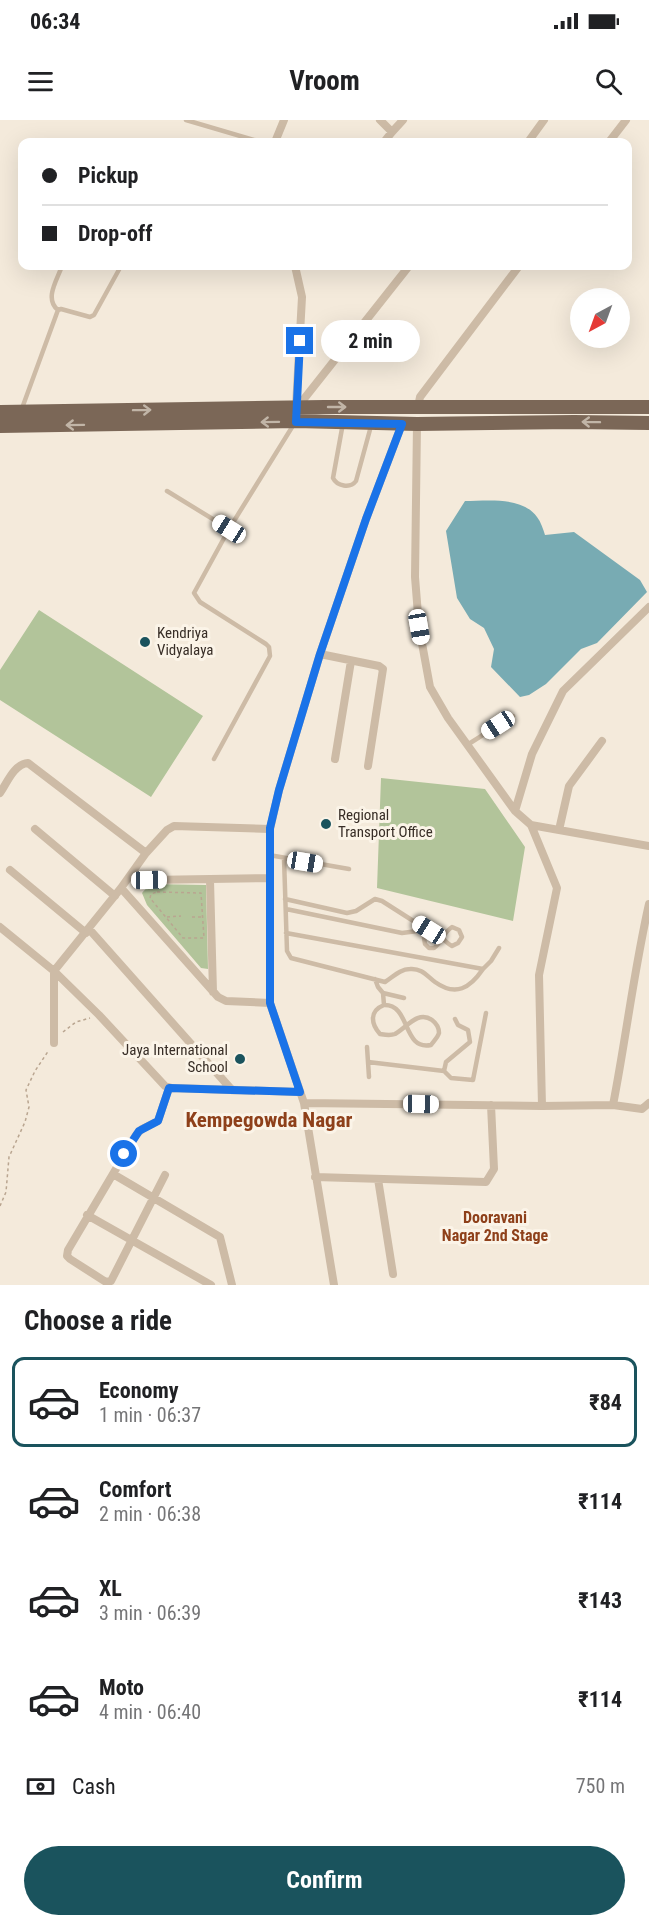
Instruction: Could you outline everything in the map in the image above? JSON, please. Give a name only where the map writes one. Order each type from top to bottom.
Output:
[{"type":"main road","points":[[417,424],[418,407]]},
{"type":"main road","points":[[0,426],[20,419],[296,414],[418,407],[649,407]]},
{"type":"main road","points":[[0,412],[20,419]]},
{"type":"main road","points":[[296,414],[344,423],[649,423]]},
{"type":"street","points":[[277,138],[284,120]]},
{"type":"street","points":[[380,120],[392,132]]},
{"type":"street","points":[[387,138],[403,120]]},
{"type":"street","points":[[531,138],[544,120]]},
{"type":"street","points":[[612,138],[626,120]]},
{"type":"street","points":[[296,270],[302,297],[296,414]]},
{"type":"street","points":[[296,414],[406,270]]},
{"type":"street","points":[[418,407],[420,398],[516,270]]},
{"type":"street","points":[[334,1285],[304,1103],[270,1003],[270,828],[279,790],[320,654],[366,519],[402,424]]},
{"type":"street","points":[[417,424],[415,577],[419,627],[430,687],[448,718],[515,811],[531,825],[556,888],[539,975],[542,1106]]},
{"type":"street","points":[[515,811],[532,754],[563,691],[649,607]]},
{"type":"street","points":[[320,654],[379,666],[384,672],[368,766]]},
{"type":"street","points":[[335,759],[351,661]]},
{"type":"street","points":[[559,830],[569,786],[602,741]]},
{"type":"street","points":[[0,793],[20,765],[28,763],[146,853]]},
{"type":"street","points":[[531,825],[649,846]]},
{"type":"street","points":[[54,1043],[54,971],[122,888],[146,853],[164,832],[174,826],[270,828]]},
{"type":"street","points":[[35,829],[115,896]]},
{"type":"street","points":[[10,870],[87,931],[232,1090]]},
{"type":"street","points":[[133,873],[149,880],[269,878]]},
{"type":"street","points":[[210,879],[213,992]]},
{"type":"street","points":[[122,888],[213,992],[226,1001],[270,1003]]},
{"type":"street","points":[[613,1105],[641,938],[649,904]]},
{"type":"street","points":[[0,927],[54,971],[99,1014],[169,1088],[300,1092]]},
{"type":"street","points":[[165,1175],[112,1279],[106,1282],[67,1256],[87,1215],[139,1131],[158,1121],[169,1088]]},
{"type":"street","points":[[304,1103],[613,1105],[642,1109],[649,1103]]},
{"type":"street","points":[[315,1177],[486,1182],[494,1169],[490,1105]]},
{"type":"street","points":[[113,1174],[220,1237],[232,1285]]},
{"type":"street","points":[[378,1179],[393,1274]]},
{"type":"street","points":[[87,1215],[212,1285]]},
{"type":"lane","points":[[186,120],[247,138]]},
{"type":"lane","points":[[61,270],[51,296],[52,304],[58,310],[90,317],[94,315],[119,270]]},
{"type":"lane","points":[[20,419],[58,310]]},
{"type":"lane","points":[[214,759],[270,656],[270,652],[266,644],[200,602],[195,597],[195,590],[296,414]]},
{"type":"lane","points":[[344,423],[333,478],[337,483],[351,486],[356,481],[371,423]]},
{"type":"lane","points":[[167,491],[229,529]]},
{"type":"lane","points":[[467,745],[513,716]]},
{"type":"lane","points":[[269,855],[349,869]]},
{"type":"lane","points":[[284,858],[287,951],[291,958],[385,982],[398,972],[411,969],[423,971],[446,988],[462,989],[474,982],[491,962],[499,948]]},
{"type":"lane","points":[[285,899],[347,913],[356,911],[375,899],[429,930]]},
{"type":"lane","points":[[286,909],[402,933],[433,929],[443,938],[434,948],[429,948],[425,944],[424,938],[429,930]]},
{"type":"lane","points":[[286,933],[483,969]]},
{"type":"lane","points":[[375,979],[383,993],[384,1005]]},
{"type":"lane","points":[[383,993],[404,998]]},
{"type":"lane","points":[[384,1005],[375,1011],[373,1016],[375,1028],[381,1034],[393,1035],[406,1026],[417,1017],[424,1017],[432,1020],[439,1032],[431,1045],[423,1046],[413,1040],[406,1026],[399,1012],[394,1007],[384,1005]]},
{"type":"lane","points":[[368,1062],[444,1071],[451,1078],[473,1080],[486,1014]]},
{"type":"lane","points":[[444,1071],[446,1062],[470,1042],[468,1030],[458,1025],[455,1019]]},
{"type":"lane","points":[[367,1047],[369,1077]]},
{"type":"path","points":[[157,892],[201,893],[204,938],[183,938],[167,917],[150,898],[151,894],[157,892]]},
{"type":"path","points":[[167,917],[181,916]]},
{"type":"path","points":[[192,917],[202,917]]},
{"type":"path","points":[[0,1206],[6,1192],[9,1157],[25,1122],[29,1107],[26,1090],[35,1071],[68,1027],[99,1014]]},
{"type":"green space","points":[[39,610],[203,716],[151,797],[0,700],[0,670]]},
{"type":"green space","points":[[381,778],[485,789],[525,847],[513,921],[377,888]]},
{"type":"green space","points":[[150,884],[206,885],[208,969],[201,968],[147,905],[142,893]]},
{"type":"water","points":[[465,501],[504,501],[531,510],[541,523],[545,535],[574,532],[640,580],[647,592],[597,643],[581,649],[546,684],[529,695],[520,697],[491,667],[494,649],[484,628],[470,619],[457,598],[446,531]]},
{"type":"place","name":"Kendriya Vidyalaya","points":[[145,642]]},
{"type":"place","name":"Regional Transport Office","points":[[326,824]]},
{"type":"place","name":"Jaya International School","points":[[240,1059]]},
{"type":"district","name":"Kempegowda Nagar","points":[[269,1120]]},
{"type":"district","name":"Dooravani Nagar 2nd Stage","points":[[495,1226]]},
{"type":"route","points":[[124,1154],[139,1131],[158,1121],[169,1088],[300,1092],[270,1003],[270,828],[279,790],[320,654],[366,519],[402,424],[296,422],[300,341]]}]
